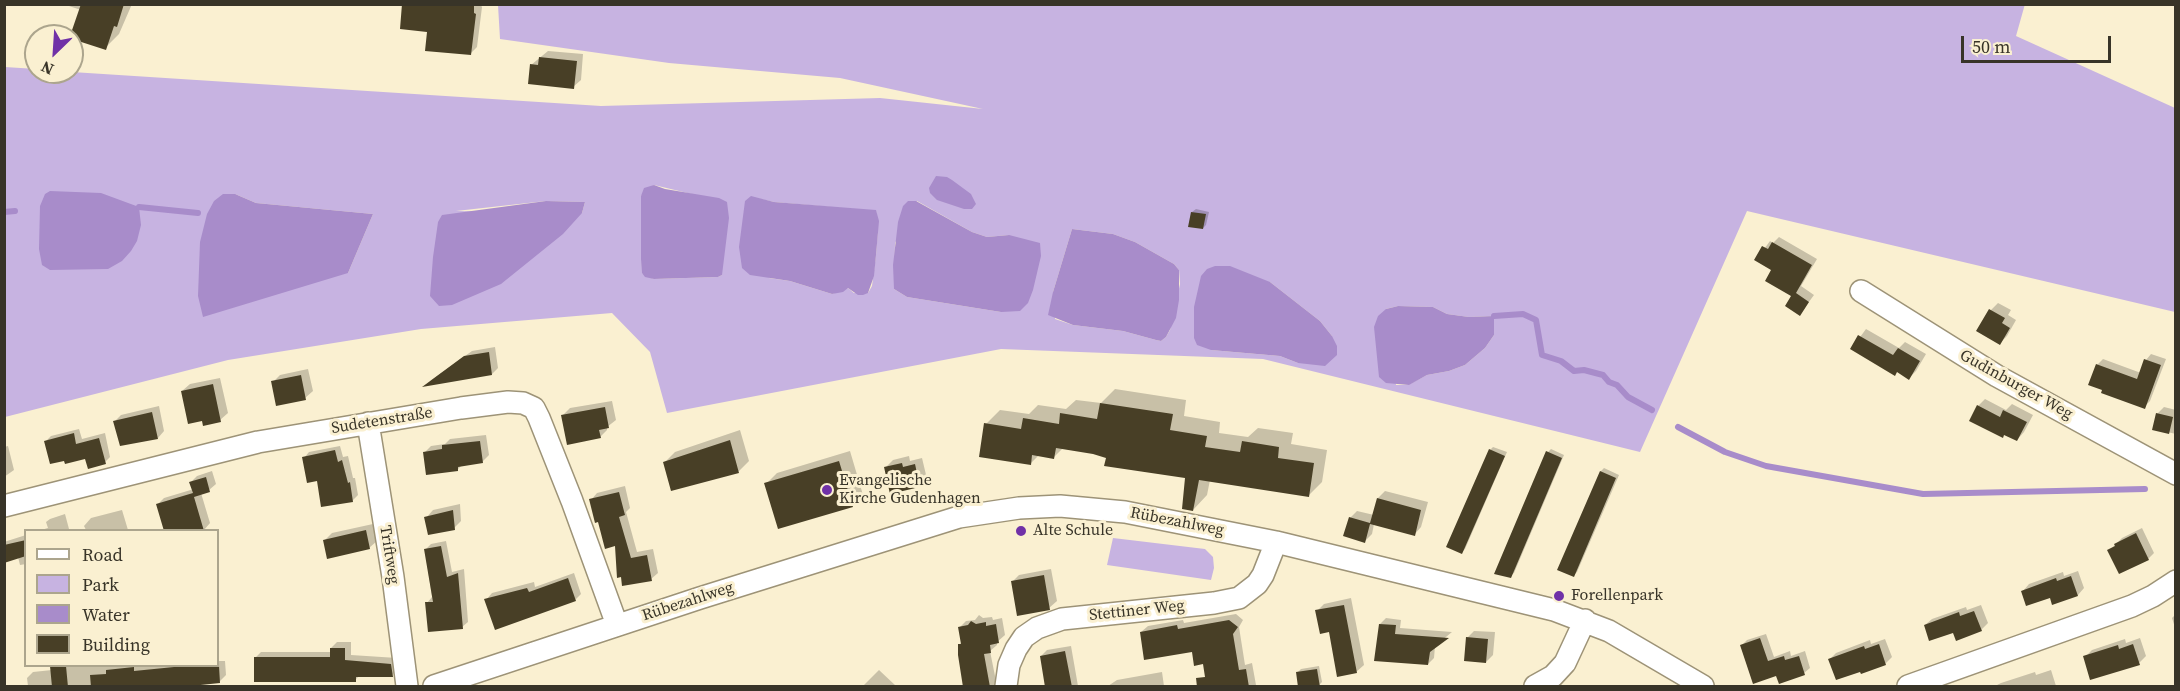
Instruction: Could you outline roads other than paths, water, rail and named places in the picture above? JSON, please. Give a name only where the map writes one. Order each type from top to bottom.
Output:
[{"type":"street","name":"Gudinburger Weg","points":[[1861,291],[1997,376],[2175,474]]},
{"type":"street","name":"Sudetenstraße","points":[[4,506],[258,442],[508,402],[523,403],[534,408],[572,501],[617,625]]},
{"type":"street","name":"Triftweg","points":[[368,423],[393,577],[407,687]]},
{"type":"street","name":"Rübezahlweg","points":[[434,687],[617,625],[959,517],[1011,509],[1060,506],[1100,509],[1276,542],[1554,610],[1585,620],[1654,656],[1703,687]]},
{"type":"street","name":"Stettiner Weg","points":[[1006,687],[1009,665],[1016,649],[1024,638],[1037,628],[1062,619],[1214,603],[1239,598],[1257,584],[1263,575],[1276,542]]},
{"type":"street","points":[[1908,687],[2132,606],[2153,596],[2175,581]]},
{"type":"street","points":[[1535,687],[1553,676],[1565,663],[1585,620]]},
{"type":"water","points":[[936,176],[947,177],[971,194],[976,204],[972,209],[964,209],[937,200],[930,193],[929,188]]},
{"type":"water","points":[[654,185],[719,198],[727,202],[729,218],[722,275],[654,279],[645,277],[642,273],[641,259],[641,196],[644,188]]},
{"type":"water","points":[[50,191],[101,193],[139,207],[141,225],[137,241],[131,251],[122,261],[108,269],[50,270],[42,265],[39,249],[40,206],[45,194]]},
{"type":"water","points":[[223,194],[235,194],[256,203],[373,214],[348,273],[203,317],[198,296],[200,242],[207,214],[214,201]]},
{"type":"water","points":[[751,196],[774,202],[876,210],[879,221],[874,276],[868,293],[858,295],[848,288],[843,292],[832,294],[790,281],[750,275],[742,268],[739,247],[745,201]]},
{"type":"water","points":[[546,201],[585,202],[582,213],[563,234],[501,284],[452,305],[439,306],[430,296],[438,222],[442,215]]},
{"type":"water","points":[[908,201],[916,201],[972,232],[987,237],[1009,235],[1040,243],[1041,256],[1028,303],[1020,311],[1001,312],[907,297],[894,289],[893,265],[898,222],[903,206]]},
{"type":"water","points":[[1072,229],[1113,234],[1135,242],[1174,264],[1179,270],[1179,300],[1176,318],[1166,337],[1161,341],[1123,331],[1073,325],[1048,315]]},
{"type":"water","points":[[1215,266],[1230,266],[1270,282],[1320,321],[1337,346],[1337,355],[1325,366],[1298,363],[1280,356],[1211,350],[1197,345],[1194,338],[1194,307],[1201,276],[1207,269]]},
{"type":"water","points":[[1398,306],[1433,307],[1447,314],[1469,317],[1494,316],[1494,335],[1485,348],[1465,365],[1427,375],[1409,385],[1386,383],[1379,377],[1374,327],[1378,316],[1386,309]]},
{"type":"waterway","points":[[139,207],[198,213]]},
{"type":"waterway","points":[[4,212],[15,211]]},
{"type":"waterway","points":[[1494,316],[1523,314],[1536,320],[1542,355],[1561,361],[1574,371],[1584,370],[1603,375],[1628,397],[1652,410]]},
{"type":"waterway","points":[[1678,427],[1725,452],[1766,466],[1923,494],[2145,489]]},
{"type":"place","name":"Evangelische Kirche Gudenhagen","points":[[827,490]]},
{"type":"place","name":"Alte Schule","points":[[1021,531]]},
{"type":"place","name":"Forellenpark","points":[[1559,596]]}]
